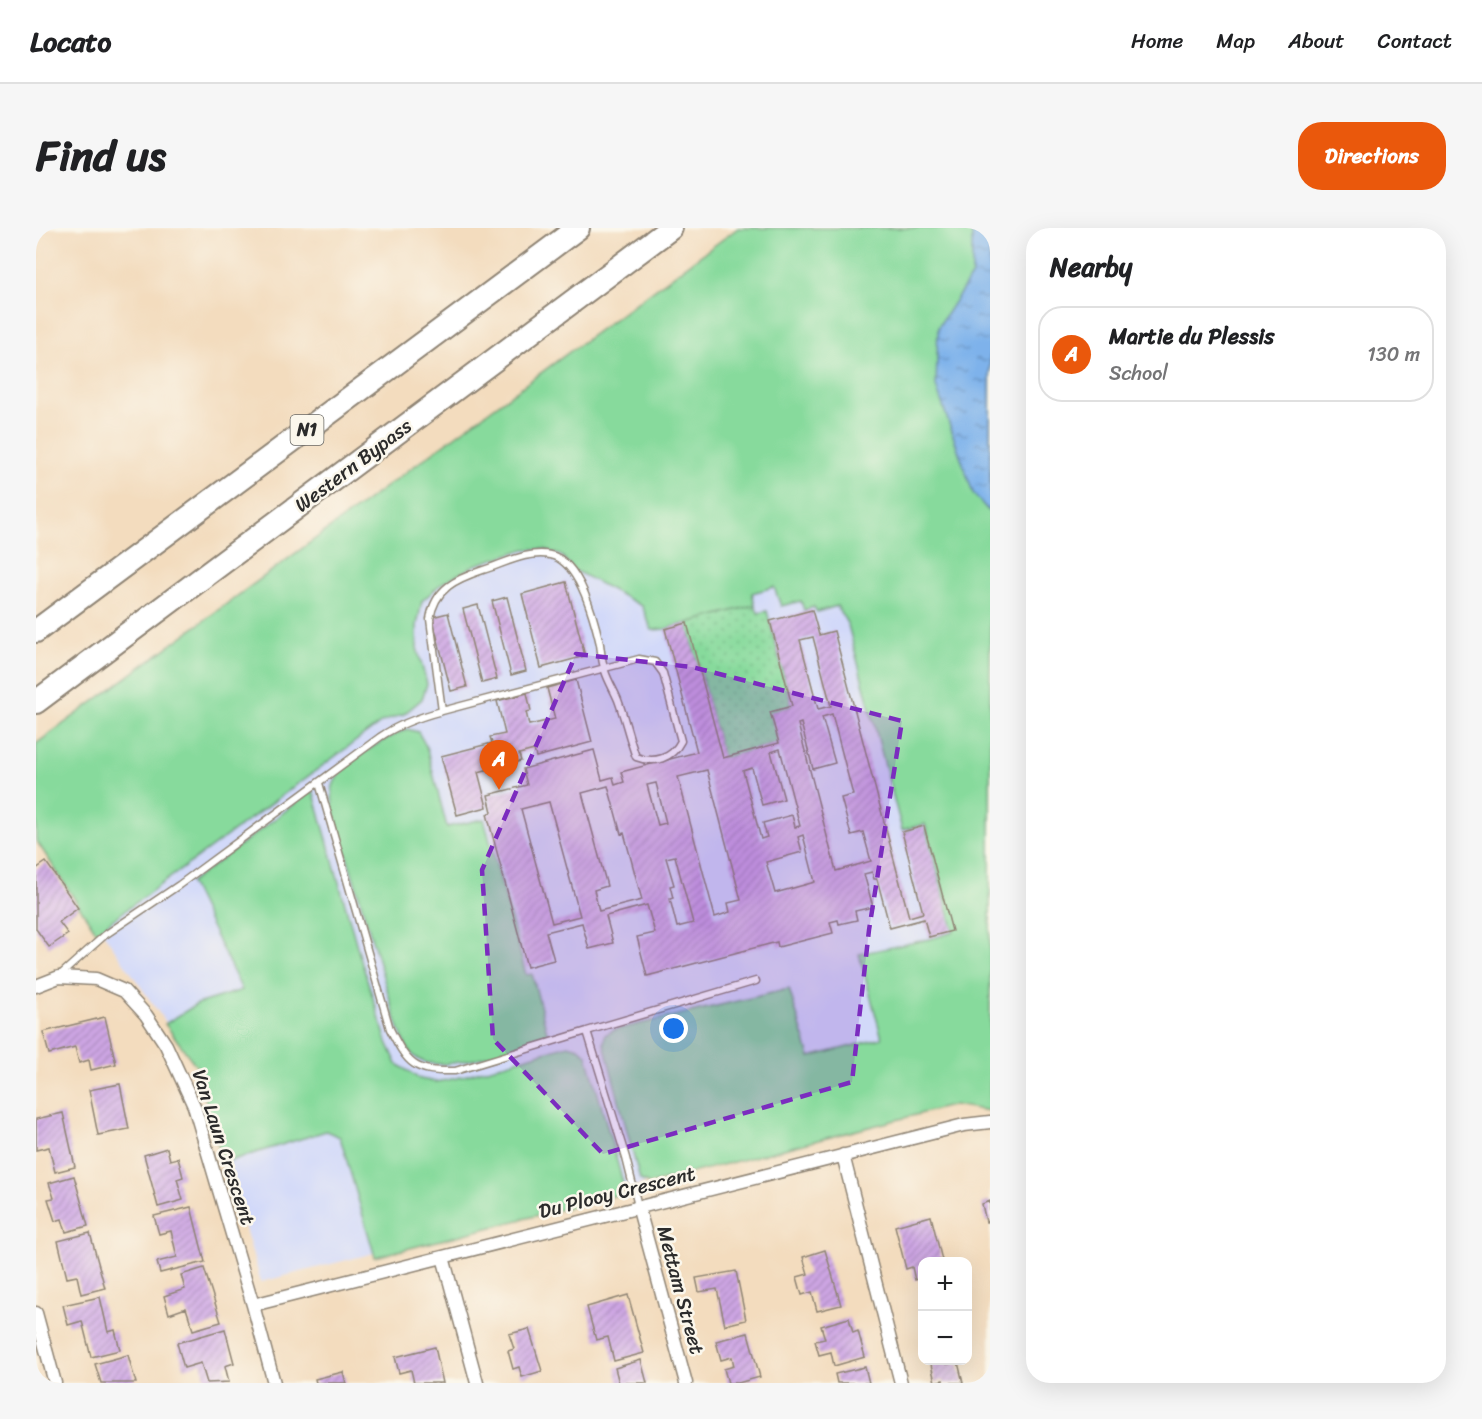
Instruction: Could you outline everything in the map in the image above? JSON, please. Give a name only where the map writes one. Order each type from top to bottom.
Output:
[{"type":"highway","name":"N1","points":[[36,631],[578,228]]},
{"type":"highway","name":"Western Bypass","points":[[36,702],[670,228]]},
{"type":"street","name":"Van Laun Crescent","points":[[36,986],[58,977],[96,979],[124,992],[146,1015],[166,1045],[194,1106],[254,1305],[274,1383]]},
{"type":"street","name":"Du Plooy Crescent","points":[[254,1305],[843,1155],[964,1125],[990,1122]]},
{"type":"street","points":[[843,1155],[901,1383]]},
{"type":"street","name":"Mettam Street","points":[[638,1206],[686,1383]]},
{"type":"street","points":[[443,1257],[477,1383]]},
{"type":"street","points":[[36,1313],[55,1383]]},
{"type":"lane","points":[[58,977],[105,935],[179,885],[380,736],[397,726],[442,711],[604,669],[639,659],[655,662],[663,673],[681,741],[676,751],[664,758],[645,760],[636,757],[618,700],[604,669],[590,606],[572,571],[552,555],[539,554],[522,558],[468,576],[452,584],[432,604],[430,633],[442,711]]},
{"type":"lane","points":[[319,783],[390,1029],[403,1054],[417,1066],[432,1072],[455,1071],[756,981]]},
{"type":"lane","points":[[587,1031],[626,1158],[638,1206]]},
{"type":"highlighted area","points":[[576,654],[692,667],[902,721],[869,930],[852,1082],[603,1154],[493,1039],[482,870]]},
{"type":"shaded area","points":[[738,228],[819,228],[990,1095],[261,1282],[197,1067],[36,837],[36,744]]},
{"type":"green space","points":[[738,228],[990,228],[990,1111],[954,1105],[649,1184],[640,1180],[604,1044],[605,1035],[614,1030],[789,989],[810,1057],[882,1038],[859,954],[954,932],[925,824],[902,830],[848,625],[837,606],[817,612],[814,607],[804,610],[801,601],[781,606],[774,587],[752,593],[755,605],[665,629],[652,630],[642,606],[574,570],[562,556],[545,549],[525,549],[475,565],[442,583],[422,601],[417,625],[417,648],[427,684],[422,699],[404,714],[382,722],[96,932],[36,840],[36,744]]},
{"type":"green space","points":[[755,605],[758,613],[767,611],[792,706],[770,712],[779,743],[723,758],[687,623]]},
{"type":"green space","points":[[407,729],[418,732],[426,746],[447,827],[484,819],[526,975],[532,974],[548,1036],[501,1052],[463,1062],[445,1064],[418,1059],[405,1043],[333,809],[332,794],[337,777],[354,760],[376,745]]},
{"type":"green space","points":[[313,790],[360,957],[387,1042],[397,1064],[420,1079],[437,1082],[568,1045],[579,1048],[587,1055],[624,1186],[617,1195],[375,1257],[340,1137],[326,1131],[223,1163],[197,1067],[165,1024],[197,1004],[242,990],[190,883]]},
{"type":"water","points":[[972,228],[983,228],[990,232],[990,513],[973,493],[936,386],[938,327],[972,275]]},
{"type":"building","points":[[566,582],[585,656],[541,668],[522,594]]},
{"type":"building","points":[[507,597],[526,671],[511,675],[492,601]]},
{"type":"building","points":[[478,605],[497,679],[482,683],[463,609]]},
{"type":"building","points":[[812,610],[819,635],[834,631],[909,917],[923,913],[902,832],[924,826],[952,931],[929,937],[924,919],[890,928],[877,879],[874,879],[872,872],[864,874],[873,907],[855,911],[857,920],[839,924],[838,920],[830,922],[833,933],[778,947],[777,942],[647,976],[637,937],[655,933],[647,905],[606,916],[613,943],[589,949],[582,923],[546,932],[554,960],[527,967],[487,814],[492,812],[488,795],[527,785],[523,769],[594,750],[602,780],[613,777],[615,785],[624,782],[621,772],[697,752],[665,629],[687,623],[723,758],[779,743],[770,712],[792,706],[770,621]],"holes":[[[813,637],[831,706],[818,709],[800,640]],[[832,714],[853,795],[841,798],[851,835],[863,832],[871,861],[836,871],[798,724],[801,723],[813,769],[835,763],[822,717]],[[780,749],[800,826],[795,827],[792,815],[763,823],[767,837],[761,839],[743,771],[752,768],[762,805],[784,799],[771,752]],[[707,770],[741,900],[728,903],[730,912],[715,917],[678,777]],[[656,783],[666,823],[658,825],[647,785]],[[608,786],[621,834],[624,833],[642,900],[599,911],[594,890],[607,886],[582,793]],[[549,802],[580,916],[552,923],[521,809]],[[803,835],[815,882],[775,893],[766,862],[802,852],[798,837]],[[675,856],[693,923],[677,927],[670,899],[673,898],[670,886],[674,885],[666,858]]]},
{"type":"building","points":[[448,613],[467,687],[451,691],[432,617]]},
{"type":"building","points":[[576,680],[592,742],[536,757],[534,750],[519,754],[521,761],[478,772],[487,807],[457,815],[441,756],[492,743],[490,737],[505,734],[497,701],[527,693],[531,711],[526,712],[529,725],[555,719],[547,688]]},
{"type":"building","points":[[46,862],[78,908],[59,922],[68,934],[49,947],[36,929],[36,869]]},
{"type":"building","points":[[105,1017],[116,1064],[91,1070],[89,1060],[79,1063],[75,1047],[49,1054],[43,1032]]},
{"type":"building","points":[[120,1084],[129,1129],[98,1135],[89,1090]]},
{"type":"building","points":[[63,1113],[75,1167],[55,1172],[49,1147],[36,1150],[36,1119]]},
{"type":"building","points":[[167,1148],[170,1160],[178,1158],[183,1177],[177,1179],[183,1200],[158,1207],[144,1155]]},
{"type":"building","points":[[74,1176],[88,1226],[66,1232],[62,1219],[55,1221],[48,1199],[54,1198],[49,1183]]},
{"type":"building","points":[[990,1201],[990,1221],[986,1222],[982,1204]]},
{"type":"building","points":[[191,1207],[205,1262],[160,1273],[157,1262],[177,1257],[171,1231],[159,1234],[154,1216]]},
{"type":"building","points":[[931,1216],[941,1257],[918,1257],[918,1279],[915,1280],[912,1267],[906,1269],[895,1226]]},
{"type":"building","points":[[90,1233],[105,1288],[81,1294],[77,1276],[67,1278],[58,1241]]},
{"type":"building","points":[[825,1250],[841,1305],[817,1311],[812,1292],[802,1295],[797,1277],[808,1274],[803,1257]]},
{"type":"building","points":[[204,1268],[221,1322],[193,1330],[186,1308],[169,1314],[164,1296],[185,1289],[181,1275]]},
{"type":"building","points":[[736,1271],[746,1320],[725,1325],[717,1289],[699,1292],[696,1278]]},
{"type":"building","points":[[628,1295],[644,1353],[614,1361],[608,1337],[596,1340],[587,1307]]},
{"type":"building","points":[[100,1297],[108,1332],[115,1330],[120,1350],[91,1357],[82,1321],[68,1325],[63,1305]]},
{"type":"building","points":[[849,1318],[853,1333],[858,1331],[865,1357],[834,1366],[831,1352],[819,1355],[815,1341],[825,1339],[821,1326]]},
{"type":"building","points":[[225,1329],[234,1363],[225,1366],[229,1382],[207,1383],[201,1363],[184,1368],[177,1343]]},
{"type":"building","points":[[529,1329],[542,1371],[522,1377],[519,1367],[513,1369],[508,1351],[514,1349],[509,1334]]},
{"type":"building","points":[[748,1333],[760,1377],[738,1383],[728,1383],[724,1369],[734,1366],[732,1357],[721,1360],[716,1341]]},
{"type":"building","points":[[435,1347],[443,1383],[414,1383],[411,1370],[399,1373],[395,1357]]},
{"type":"building","points":[[128,1355],[136,1383],[101,1383],[95,1364]]},
{"type":"building","points":[[641,1360],[647,1383],[619,1383],[615,1368]]},
{"type":"building","points":[[931,1365],[959,1365],[963,1383],[943,1383],[943,1380],[935,1382]]},
{"type":"building","points":[[865,1367],[869,1383],[837,1383],[835,1374]]},
{"type":"building","points":[[343,1372],[346,1383],[316,1383],[315,1379]]},
{"type":"place","name":"Martie du Plessis","points":[[499,790]]}]
